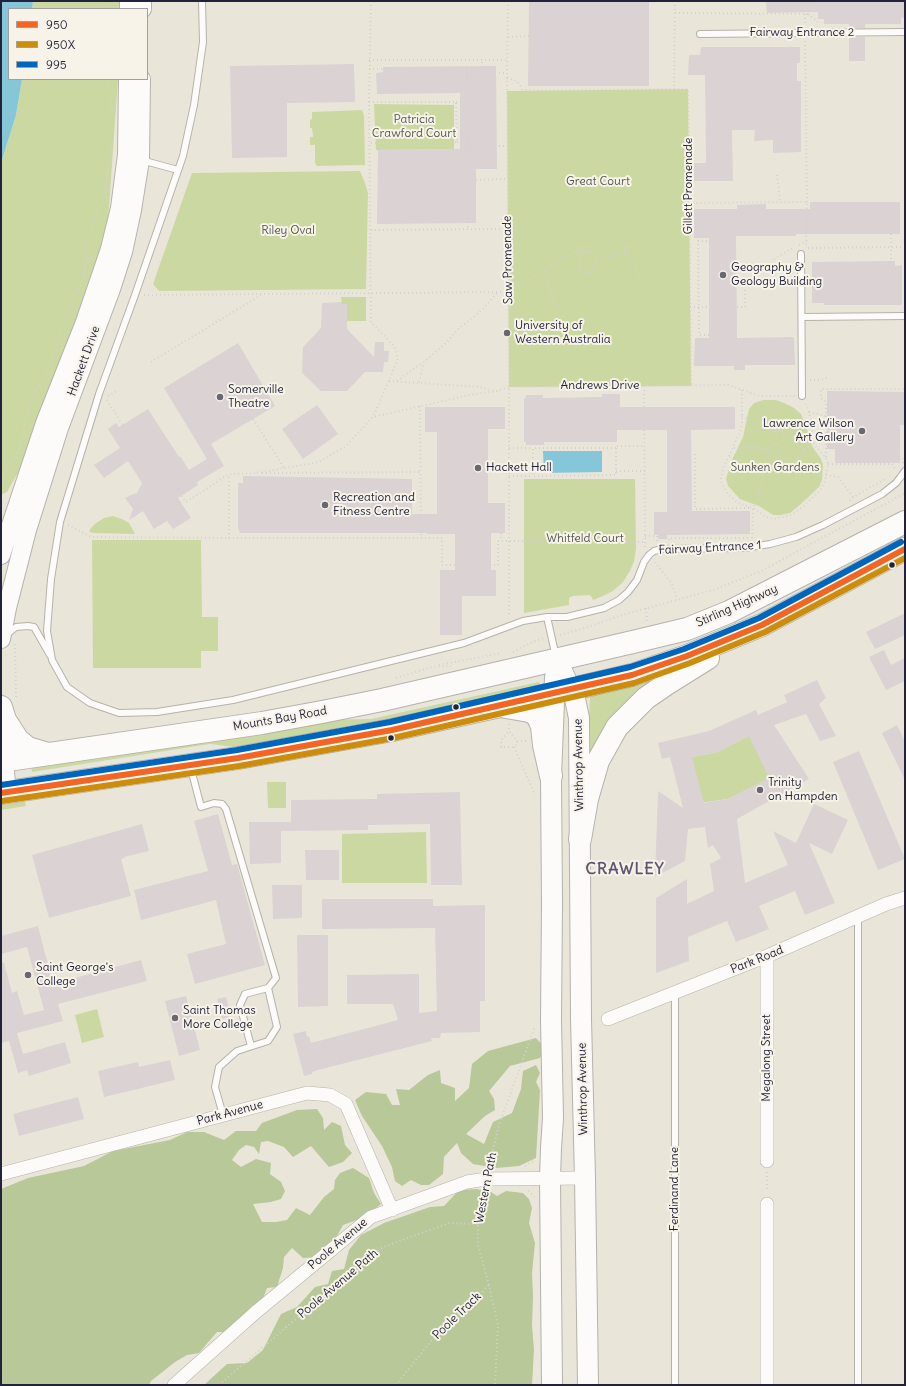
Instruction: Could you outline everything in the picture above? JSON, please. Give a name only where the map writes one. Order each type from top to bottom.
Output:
[{"type":"highway","name":"Stirling Highway","points":[[557,660],[687,629],[715,618],[780,587],[903,521]]},
{"type":"highway","name":"Stirling Highway","points":[[562,691],[632,675],[659,666],[762,625],[905,548]]},
{"type":"highway","points":[[580,839],[587,799],[598,761],[617,727],[646,698],[762,625]]},
{"type":"highway","name":"Mounts Bay Road","points":[[2,761],[262,723],[382,700],[557,660]]},
{"type":"highway","points":[[4,793],[191,765],[384,732],[504,714],[562,691]]},
{"type":"highway","points":[[1,707],[5,720],[18,740],[28,748],[48,754]]},
{"type":"highway","points":[[504,714],[516,708],[529,711],[537,716],[542,726],[544,745],[551,776]]},
{"type":"main road","name":"Hackett Drive","points":[[128,80],[133,158]]},
{"type":"main road","name":"Hackett Drive","points":[[1,555],[16,527],[59,428],[111,289],[123,252],[132,210],[133,158],[141,80]]},
{"type":"main road","name":"Hackett Drive","points":[[1,639],[16,527]]},
{"type":"main road","name":"Winthrop Avenue","points":[[552,1385],[550,1178],[550,1148],[553,1118],[551,1020],[551,776],[562,691],[557,660]]},
{"type":"main road","name":"Winthrop Avenue","points":[[562,691],[575,699],[579,718],[581,1019],[588,1385]]},
{"type":"main road","points":[[1,733],[4,793]]},
{"type":"street","name":"Park Road","points":[[608,1019],[767,956],[886,904],[905,898]]},
{"type":"street","name":"Megalong Street","points":[[767,956],[767,1161]]},
{"type":"street","name":"Park Avenue","points":[[1,1174],[307,1093],[330,1095],[346,1104],[392,1210]]},
{"type":"street","name":"Poole Avenue","points":[[174,1385],[256,1312],[371,1217],[467,1182],[486,1179],[585,1178]]},
{"type":"street","points":[[767,1204],[767,1385]]},
{"type":"lane","points":[[52,660],[47,631],[51,579],[60,522],[99,394],[183,156],[194,105],[203,42],[202,1]]},
{"type":"lane","name":"Fairway Entrance 2","points":[[700,34],[905,32]]},
{"type":"lane","points":[[133,158],[178,170]]},
{"type":"lane","points":[[801,254],[802,396]]},
{"type":"lane","points":[[802,317],[905,316]]},
{"type":"lane","name":"Fairway Entrance 1","points":[[1,639],[16,627],[34,627],[67,687],[90,703],[119,713],[157,712],[218,703],[294,686],[464,643],[523,621],[547,617],[567,617],[604,608],[628,592],[637,580],[649,554],[654,551],[662,549],[718,550],[744,548],[770,544],[796,537],[823,525],[882,494],[896,483],[905,471]]},
{"type":"lane","points":[[547,617],[557,660]]},
{"type":"lane","points":[[191,765],[201,807],[214,803],[222,804],[226,810],[276,978],[268,988],[245,994],[240,1005],[251,1046]]},
{"type":"lane","points":[[858,917],[858,1385]]},
{"type":"lane","points":[[223,1115],[215,1086],[219,1066],[237,1051],[268,1041],[277,1027],[268,988]]},
{"type":"lane","name":"Ferdinand Lane","points":[[675,1385],[676,992]]},
{"type":"path","points":[[257,473],[319,462],[347,445],[373,417],[398,358],[394,346],[371,322],[369,60],[371,1]]},
{"type":"path","name":"Saw Promenade","points":[[508,1],[507,146],[510,387],[509,615]]},
{"type":"path","points":[[507,78],[517,81],[523,90],[674,89],[675,1]]},
{"type":"path","points":[[808,1],[808,14]]},
{"type":"path","points":[[675,13],[808,14],[823,26]]},
{"type":"path","points":[[805,33],[807,248],[905,247]]},
{"type":"path","points":[[508,37],[528,36]]},
{"type":"path","points":[[369,60],[508,60]]},
{"type":"path","points":[[369,69],[482,68],[482,60]]},
{"type":"path","points":[[467,68],[468,229]]},
{"type":"path","points":[[467,73],[507,73]]},
{"type":"path","points":[[108,80],[112,119]]},
{"type":"path","name":"Gillett Promenade","points":[[674,89],[688,89],[691,386]]},
{"type":"path","points":[[369,102],[468,102]]},
{"type":"path","points":[[456,102],[457,142]]},
{"type":"path","points":[[1,485],[3,476],[19,449],[32,400],[47,373],[62,326],[84,277],[86,260],[85,243],[105,196],[112,138]]},
{"type":"path","points":[[369,142],[467,142]]},
{"type":"path","points":[[467,146],[507,146]]},
{"type":"path","points":[[777,175],[780,202]]},
{"type":"path","points":[[468,180],[508,179]]},
{"type":"path","points":[[669,206],[676,206],[689,202],[807,202]]},
{"type":"path","points":[[371,230],[508,228]]},
{"type":"path","points":[[891,234],[891,261]]},
{"type":"path","points":[[709,241],[698,241],[699,335],[709,335]]},
{"type":"path","points":[[774,259],[807,241]]},
{"type":"path","points":[[508,244],[583,246],[690,245]]},
{"type":"path","points":[[135,295],[509,292],[583,246]]},
{"type":"path","points":[[625,246],[625,251],[635,267],[640,284]]},
{"type":"path","points":[[575,251],[581,256]]},
{"type":"path","points":[[586,251],[591,252],[596,256],[597,264],[594,270],[588,273],[582,272],[579,264],[581,256],[586,251]]},
{"type":"path","points":[[597,261],[625,251]]},
{"type":"path","points":[[545,270],[550,292],[559,310]]},
{"type":"path","points":[[737,307],[745,307],[745,285],[774,285]]},
{"type":"path","points":[[397,381],[424,362],[447,342],[456,330],[483,308],[497,293]]},
{"type":"path","points":[[151,362],[261,294]]},
{"type":"path","points":[[690,307],[708,307]]},
{"type":"path","points":[[419,382],[424,362]]},
{"type":"path","points":[[802,380],[821,380],[828,377]]},
{"type":"path","points":[[389,381],[480,387],[497,391]]},
{"type":"path","name":"Andrews Drive","points":[[373,417],[510,387],[728,385],[760,396],[802,396]]},
{"type":"path","points":[[644,386],[645,550]]},
{"type":"path","points":[[742,390],[742,416],[740,432],[722,472],[722,479],[724,487],[729,495],[738,503],[753,508],[766,517],[774,519],[791,515],[804,506],[821,489],[825,481],[828,464],[826,458],[826,402],[821,398],[821,389],[905,389]]},
{"type":"path","points":[[117,391],[105,398],[150,468],[159,462],[186,502],[229,474],[421,472]]},
{"type":"path","points":[[802,396],[809,412],[814,444],[826,458]]},
{"type":"path","points":[[420,406],[421,538]]},
{"type":"path","points":[[809,412],[826,416]]},
{"type":"path","points":[[742,416],[751,420],[757,426],[787,432],[800,442],[804,449]]},
{"type":"path","points":[[253,419],[284,468]]},
{"type":"path","points":[[776,430],[776,444]]},
{"type":"path","points":[[776,444],[771,445],[768,450],[769,456],[775,459],[779,458],[781,455]]},
{"type":"path","points":[[776,444],[781,448],[781,455],[792,465],[793,471],[800,478]]},
{"type":"path","points":[[792,465],[804,449],[814,444]]},
{"type":"path","points":[[509,448],[616,448],[616,446],[645,446]]},
{"type":"path","points":[[734,448],[755,447],[768,450]]},
{"type":"path","points":[[533,448],[533,476]]},
{"type":"path","points":[[509,476],[616,475],[616,448]]},
{"type":"path","points":[[695,454],[695,508],[753,508]]},
{"type":"path","points":[[729,456],[742,461],[746,470],[751,474],[764,473]]},
{"type":"path","points":[[645,536],[657,536],[657,541],[669,541],[669,538],[753,538],[753,508],[764,473],[767,471],[772,458]]},
{"type":"path","points":[[828,464],[892,464],[897,470],[892,474]]},
{"type":"path","points":[[616,471],[645,471]]},
{"type":"path","points":[[229,474],[230,538]]},
{"type":"path","points":[[826,475],[838,477],[853,497]]},
{"type":"path","points":[[850,502],[853,497],[888,477]]},
{"type":"path","points":[[543,639],[585,628],[646,608],[716,590],[761,571],[905,494]]},
{"type":"path","points":[[67,525],[91,537],[442,538],[442,565],[498,565],[498,541],[645,542]]},
{"type":"path","points":[[501,533],[501,541]]},
{"type":"path","points":[[653,559],[672,584],[678,600]]},
{"type":"path","points":[[646,608],[647,620]]},
{"type":"path","points":[[432,667],[501,653]]},
{"type":"path","points":[[504,714],[510,731],[517,740]]},
{"type":"path","points":[[510,731],[501,740],[501,747],[514,747]]},
{"type":"path","points":[[517,740],[530,740]]},
{"type":"path","points":[[514,747],[517,744],[517,740]]},
{"type":"path","points":[[514,747],[537,800]]},
{"type":"path","name":"Western Path","points":[[496,1385],[498,1325],[490,1285],[478,1245],[478,1224],[486,1179],[499,1125],[535,1025]]},
{"type":"path","points":[[767,1161],[767,1204]]},
{"type":"path","name":"Poole Avenue Path","points":[[219,1385],[360,1264],[383,1247],[449,1223],[478,1224]]},
{"type":"path","name":"Poole Track","points":[[396,1385],[443,1326],[464,1312],[490,1285]]},
{"type":"green space","points":[[33,1],[123,1],[122,8],[32,8]]},
{"type":"green space","points":[[22,80],[118,80],[107,236],[90,291],[51,386],[20,469],[7,492],[1,495],[1,163],[16,115]]},
{"type":"green space","name":"Great Court","points":[[688,89],[691,386],[509,387],[507,91]]},
{"type":"green space","name":"Patricia Crawford Court","points":[[374,104],[454,105],[454,149],[376,150]]},
{"type":"green space","points":[[362,110],[364,115],[365,165],[317,166],[315,163],[315,145],[310,145],[310,137],[313,137],[312,128],[310,128],[312,112]]},
{"type":"green space","name":"Riley Oval","points":[[360,171],[368,193],[366,289],[159,291],[153,284],[192,173]]},
{"type":"green space","points":[[341,297],[366,297],[366,321],[347,321],[347,304],[342,304]]},
{"type":"green space","name":"Sunken Gardens","points":[[763,400],[776,400],[794,408],[801,414],[812,446],[821,459],[823,465],[822,480],[819,487],[790,513],[780,515],[773,515],[759,506],[740,499],[728,486],[726,479],[732,460],[743,437],[749,409],[754,403]]},
{"type":"green space","name":"Whitfeld Court","points":[[524,479],[635,479],[636,549],[634,561],[623,582],[613,591],[593,600],[589,595],[573,596],[569,598],[569,605],[524,613]]},
{"type":"green space","points":[[113,516],[129,523],[135,534],[89,532],[96,523],[104,518]]},
{"type":"green space","points":[[92,540],[201,540],[202,617],[218,617],[218,651],[201,651],[201,668],[93,668]]},
{"type":"green space","points":[[662,675],[586,786],[590,697]]},
{"type":"green space","points":[[539,682],[541,688],[251,749],[210,744],[32,772],[31,767],[328,720],[371,719]]},
{"type":"green space","points":[[752,734],[776,775],[728,799],[699,803],[686,758],[718,752]]},
{"type":"green space","points":[[267,782],[286,782],[286,808],[268,808]]},
{"type":"green space","points":[[23,796],[26,806],[1,810],[1,800]]},
{"type":"green space","points":[[426,832],[427,883],[342,883],[342,834]]},
{"type":"green space","points":[[97,1009],[104,1037],[82,1043],[75,1015]]},
{"type":"green space","points":[[536,1038],[546,1049],[540,1058],[510,1066],[489,1091],[494,1099],[495,1110],[485,1116],[466,1134],[484,1144],[493,1122],[512,1113],[521,1089],[523,1071],[536,1065],[540,1073],[536,1082],[540,1090],[536,1158],[519,1166],[496,1168],[473,1164],[461,1153],[457,1143],[444,1157],[443,1174],[429,1185],[421,1185],[411,1180],[402,1186],[395,1181],[392,1167],[382,1146],[362,1116],[355,1100],[366,1092],[386,1094],[392,1105],[400,1105],[396,1089],[409,1090],[428,1075],[440,1070],[441,1083],[455,1088],[455,1101],[469,1088],[472,1064],[488,1051]]},
{"type":"green space","points":[[317,1109],[323,1118],[324,1130],[332,1122],[341,1126],[345,1145],[352,1153],[343,1162],[329,1167],[311,1146],[293,1157],[284,1147],[268,1141],[261,1142],[259,1154],[254,1147],[246,1145],[239,1150],[232,1160],[241,1167],[256,1159],[271,1163],[270,1174],[281,1182],[285,1191],[281,1199],[253,1204],[262,1222],[287,1220],[296,1208],[310,1215],[324,1197],[334,1189],[335,1180],[340,1173],[353,1168],[369,1178],[374,1193],[381,1204],[365,1217],[343,1225],[337,1236],[319,1257],[303,1258],[292,1248],[284,1257],[283,1268],[277,1287],[267,1288],[263,1299],[252,1306],[228,1332],[217,1332],[199,1353],[187,1355],[175,1362],[151,1381],[149,1385],[1,1385],[1,1189],[28,1178],[84,1166],[113,1151],[170,1140],[187,1132],[204,1132],[224,1140],[236,1131],[256,1131],[262,1123],[297,1110]]},
{"type":"green space","points":[[476,1189],[491,1192],[497,1196],[506,1191],[523,1193],[529,1199],[532,1208],[529,1223],[535,1243],[532,1273],[532,1325],[534,1350],[532,1385],[204,1385],[227,1364],[247,1363],[263,1350],[281,1314],[297,1307],[315,1287],[328,1284],[332,1271],[344,1269],[349,1250],[361,1235],[384,1223],[430,1207],[444,1206],[459,1190]]},
{"type":"water","points":[[1,1],[33,1],[32,8],[8,8],[8,80],[22,80],[16,115],[1,163]]},
{"type":"water","points":[[543,451],[602,451],[602,472],[544,473]]},
{"type":"building","points":[[529,1],[649,1],[649,86],[528,86]]},
{"type":"building","points":[[766,1],[905,1],[905,18],[901,18],[901,24],[865,24],[865,28],[849,28],[849,24],[824,24],[824,19],[818,19],[818,12],[767,13]]},
{"type":"building","points":[[849,37],[865,37],[865,61],[849,61]]},
{"type":"building","points":[[701,47],[800,47],[800,63],[797,63],[797,81],[801,81],[801,152],[773,153],[773,140],[754,141],[755,130],[732,130],[733,181],[694,181],[694,163],[706,163],[705,75],[688,75],[689,55],[700,55]]},
{"type":"building","points":[[354,64],[355,102],[287,103],[287,157],[232,158],[230,66]]},
{"type":"building","points":[[496,66],[497,169],[476,169],[476,223],[377,224],[378,150],[460,149],[460,93],[377,94],[376,73],[383,72],[383,67]]},
{"type":"building","name":"Geography & Geology Building","points":[[810,202],[900,202],[900,234],[796,234],[796,236],[736,236],[737,338],[794,337],[795,365],[745,365],[745,370],[734,370],[734,366],[694,366],[695,338],[709,338],[709,238],[694,238],[694,209],[737,209],[737,205],[766,204],[766,209],[810,209]]},
{"type":"building","points":[[895,261],[895,266],[902,265],[902,305],[824,305],[824,303],[812,303],[812,262]]},
{"type":"building","points":[[342,302],[342,304],[347,304],[347,329],[374,357],[375,342],[384,342],[384,351],[389,351],[388,362],[384,362],[383,372],[365,372],[347,391],[321,391],[302,373],[303,347],[321,328],[322,303]]},
{"type":"building","points":[[238,343],[275,406],[211,444],[224,466],[197,482],[198,485],[178,498],[191,518],[173,529],[167,521],[154,529],[143,511],[129,520],[133,509],[125,498],[137,493],[142,483],[128,461],[104,478],[94,465],[120,448],[108,429],[116,423],[119,427],[148,409],[189,470],[207,459],[164,388]]},
{"type":"building","name":"Lawrence Wilson Art Gallery","points":[[827,391],[905,392],[905,425],[900,425],[900,463],[835,463],[835,449],[827,449]]},
{"type":"building","points":[[602,394],[620,394],[620,407],[735,407],[735,429],[691,430],[692,511],[750,511],[750,534],[667,535],[667,539],[658,539],[658,535],[654,535],[654,512],[667,512],[667,430],[617,430],[617,442],[544,442],[544,445],[526,445],[526,442],[524,442],[524,398],[526,398],[526,395],[543,395],[543,398],[602,397]]},
{"type":"building","points":[[317,405],[338,434],[303,459],[282,429]]},
{"type":"building","points":[[425,407],[505,407],[505,429],[488,429],[488,503],[505,503],[505,533],[491,533],[491,570],[496,570],[496,596],[462,596],[462,635],[440,635],[440,570],[455,570],[455,534],[240,533],[238,528],[238,483],[243,483],[243,476],[412,479],[412,514],[437,514],[437,432],[425,432]]},
{"type":"building","points":[[905,613],[905,635],[875,649],[866,632]]},
{"type":"building","points":[[884,650],[891,665],[905,658],[905,681],[886,690],[869,657]]},
{"type":"building","points":[[817,680],[826,698],[819,704],[836,736],[820,741],[806,714],[774,725],[809,779],[737,819],[745,883],[788,865],[773,831],[796,843],[814,804],[848,820],[832,854],[809,843],[835,903],[805,915],[795,891],[759,906],[769,929],[736,942],[727,921],[688,937],[689,961],[656,973],[656,898],[687,879],[687,904],[714,891],[710,864],[721,858],[713,845],[708,848],[705,827],[688,829],[685,861],[655,877],[658,791],[683,808],[670,757],[662,759],[658,743],[709,731],[756,710],[758,715],[787,702],[784,695]],"holes":[[[749,736],[769,778],[728,799],[704,803],[692,757],[718,752]]]},
{"type":"building","points":[[897,725],[905,741],[905,780],[882,733]]},
{"type":"building","points":[[859,751],[905,859],[878,870],[833,762]]},
{"type":"building","points":[[460,792],[462,885],[431,885],[430,824],[368,825],[368,830],[281,831],[281,863],[250,864],[249,822],[291,822],[291,800],[377,799],[377,794]]},
{"type":"building","points":[[218,814],[232,865],[237,864],[265,965],[195,984],[187,954],[226,944],[216,900],[141,920],[134,890],[208,871],[194,821]]},
{"type":"building","points":[[142,824],[149,851],[121,859],[131,896],[49,918],[32,855]]},
{"type":"building","points":[[305,850],[339,850],[339,880],[306,880]]},
{"type":"building","points":[[272,885],[302,885],[302,918],[273,919]]},
{"type":"building","points":[[322,899],[433,899],[433,906],[485,905],[485,1001],[480,1001],[480,1032],[441,1033],[440,1038],[431,1038],[432,1041],[318,1070],[312,1072],[312,1074],[304,1076],[293,1034],[306,1031],[307,1037],[309,1036],[311,1043],[398,1020],[393,1004],[347,1004],[347,975],[419,974],[419,1013],[437,1011],[435,928],[322,929]]},
{"type":"building","points":[[38,926],[53,984],[141,960],[147,981],[58,1004],[63,1021],[17,1033],[23,1054],[65,1042],[71,1063],[29,1076],[27,1070],[18,1073],[9,1041],[1,1043],[1,963],[4,963],[12,993],[17,991],[24,1015],[44,1010],[27,947],[1,954],[1,936]]},
{"type":"building","points":[[297,935],[328,935],[328,1006],[298,1007]]},
{"type":"building","points":[[186,996],[200,1050],[179,1056],[165,1001]]},
{"type":"building","points":[[226,997],[231,1016],[222,1019],[217,999]]},
{"type":"building","points":[[170,1060],[175,1080],[104,1097],[98,1071],[138,1062],[139,1067]]},
{"type":"building","points":[[78,1097],[84,1119],[19,1136],[13,1114]]},
{"type":"transit line","name":"995","points":[[1,785],[237,750],[390,722],[630,667],[684,649],[759,618],[901,542]]},
{"type":"transit line","name":"950","points":[[1,793],[238,758],[392,730],[632,675],[687,656],[762,625],[905,549]]},
{"type":"transit line","name":"950X","points":[[2,801],[239,766],[393,738],[634,683],[690,663],[765,632],[905,558]]},
{"type":"place","name":"Geography & Geology Building","points":[[723,275]]},
{"type":"place","name":"University of Western Australia","points":[[507,333]]},
{"type":"place","name":"Somerville Theatre","points":[[220,397]]},
{"type":"place","name":"Lawrence Wilson Art Gallery","points":[[862,431]]},
{"type":"place","name":"Hackett Hall","points":[[478,468]]},
{"type":"place","name":"Recreation and Fitness Centre","points":[[325,505]]},
{"type":"place","name":"Trinity on Hampden","points":[[760,790]]},
{"type":"place","name":"Saint George's College","points":[[28,975]]},
{"type":"place","name":"Saint Thomas More College","points":[[175,1018]]},
{"type":"district","name":"CRAWLEY","points":[[625,869]]}]
